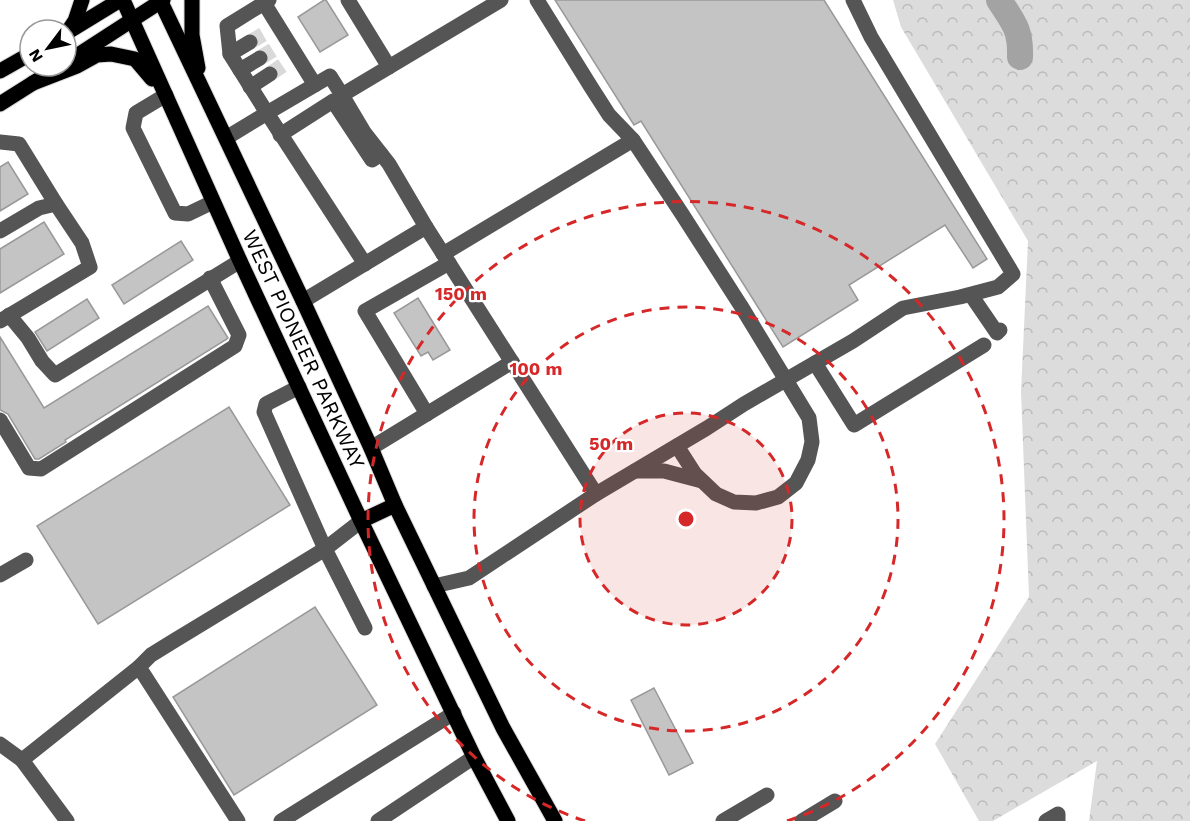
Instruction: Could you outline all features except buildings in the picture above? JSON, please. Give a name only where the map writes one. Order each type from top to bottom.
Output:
[{"type":"main road","points":[[76,18],[82,0]]},
{"type":"main road","points":[[78,25],[121,0]]},
{"type":"main road","name":"WEST PIONEER PARKWAY","points":[[121,0],[361,521],[474,757],[508,821]]},
{"type":"main road","points":[[78,55],[162,0]]},
{"type":"main road","name":"WEST PIONEER PARKWAY","points":[[162,0],[200,86],[371,448],[395,505],[503,728],[555,821]]},
{"type":"main road","points":[[192,0],[192,35],[200,86]]},
{"type":"main road","points":[[33,83],[97,55],[111,54],[135,58],[166,95]]},
{"type":"main road","points":[[0,71],[18,61]]},
{"type":"main road","points":[[0,104],[41,78]]},
{"type":"main road","points":[[361,521],[395,505]]},
{"type":"lane","points":[[348,0],[388,67]]},
{"type":"lane","points":[[342,95],[501,0]]},
{"type":"lane","points":[[537,0],[609,115],[633,140],[721,273],[808,418],[812,442],[808,460],[796,483],[778,497],[756,503],[734,502],[717,494],[695,474],[677,446]]},
{"type":"lane","points":[[434,586],[469,578],[596,495],[903,308],[971,295],[998,287],[1012,274],[871,37],[853,0]]},
{"type":"lane","points":[[315,86],[266,2],[227,26],[230,54],[365,264]]},
{"type":"lane","points":[[230,54],[278,26]]},
{"type":"lane","points":[[240,70],[287,41]]},
{"type":"lane","points":[[283,65],[297,57]]},
{"type":"lane","points":[[250,87],[270,74]]},
{"type":"lane","points":[[226,138],[330,76],[364,132],[389,164],[596,495]]},
{"type":"lane","points":[[166,95],[136,113],[133,128],[175,213],[188,214],[213,202]]},
{"type":"lane","points":[[280,135],[333,102],[372,160],[381,154]]},
{"type":"lane","points":[[427,414],[365,311],[633,140]]},
{"type":"lane","points":[[0,142],[19,144],[82,243],[90,267],[5,318],[28,338],[42,361],[55,375],[240,261]]},
{"type":"lane","points":[[0,231],[39,208],[56,204]]},
{"type":"lane","points":[[303,301],[426,226]]},
{"type":"lane","points":[[0,420],[29,468],[41,469],[235,346],[239,335],[210,278]]},
{"type":"lane","points":[[971,295],[997,333],[1000,330]]},
{"type":"lane","points":[[815,363],[854,425],[984,345]]},
{"type":"lane","points":[[371,448],[512,362]]},
{"type":"lane","points":[[299,387],[266,404],[264,412],[325,549],[365,628]]},
{"type":"lane","points":[[635,471],[664,471],[702,481]]},
{"type":"lane","points":[[22,760],[151,655],[325,549],[361,521]]},
{"type":"lane","points":[[0,575],[26,560]]},
{"type":"lane","points":[[139,667],[238,821]]},
{"type":"lane","points":[[280,821],[454,713]]},
{"type":"lane","points":[[0,744],[22,760],[67,821]]},
{"type":"lane","points":[[378,821],[474,757]]},
{"type":"lane","points":[[723,821],[766,795]]},
{"type":"lane","points":[[802,821],[835,801]]},
{"type":"lane","points":[[1046,821],[1058,814],[1058,821]]},
{"type":"green space","points":[[893,0],[1190,0],[1190,821],[1089,821],[1097,761],[993,821],[979,821],[935,744],[1029,597],[1021,392],[1028,241],[901,27]]},
{"type":"waterway","points":[[999,0],[1017,32],[1020,57]]},
{"type":"tunnel","points":[[250,42],[264,34]]},
{"type":"tunnel","points":[[260,58],[273,50]]},
{"type":"tunnel","points":[[270,74],[283,65]]}]
